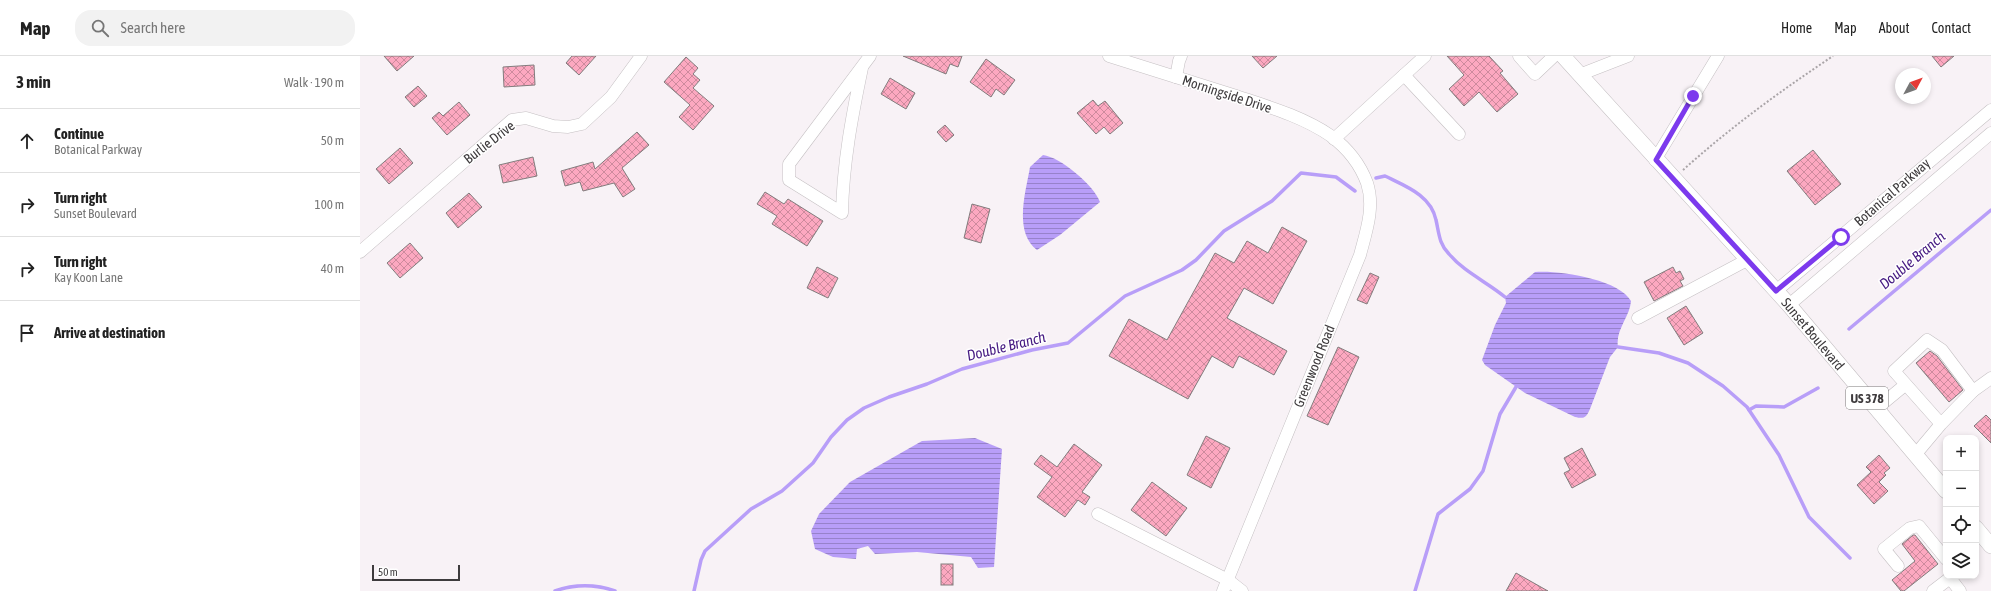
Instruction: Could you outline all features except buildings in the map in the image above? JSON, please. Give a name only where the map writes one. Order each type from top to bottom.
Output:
[{"type":"main road","name":"Sunset Boulevard","points":[[1562,56],[1776,291],[1943,488]]},
{"type":"main road","points":[[1979,532],[1991,546]]},
{"type":"street","name":"Burlie Drive","points":[[360,252],[512,120],[526,118],[553,126],[568,127],[582,124],[591,118],[611,97],[641,56]]},
{"type":"street","points":[[862,68],[848,135],[843,179],[842,213],[789,180],[789,164],[870,56]]},
{"type":"street","name":"Morningside Drive","points":[[1109,56],[1272,108],[1315,127],[1337,141]]},
{"type":"street","points":[[1176,77],[1181,56]]},
{"type":"street","points":[[1337,141],[1425,56]]},
{"type":"street","points":[[1519,56],[1535,74],[1554,56]]},
{"type":"street","points":[[1579,75],[1628,56]]},
{"type":"street","points":[[1656,160],[1718,56]]},
{"type":"street","points":[[1404,75],[1459,134]]},
{"type":"street","name":"Botanical Parkway","points":[[1776,291],[1991,110]]},
{"type":"street","name":"Botanical Parkway","points":[[1788,305],[1991,132]]},
{"type":"street","name":"Greenwood Road","points":[[1223,591],[1360,255],[1368,223],[1370,202],[1367,184],[1352,155],[1337,141]]},
{"type":"street","points":[[1638,318],[1747,260]]},
{"type":"street","points":[[1940,424],[1894,371],[1927,340],[1942,350],[1973,391]]},
{"type":"street","points":[[1915,455],[1940,424],[1973,391],[1991,378]]},
{"type":"street","points":[[1876,409],[1905,385]]},
{"type":"street","points":[[1098,514],[1228,580],[1242,591]]},
{"type":"street","points":[[1898,566],[1884,550],[1910,528],[1919,526],[1943,555]]},
{"type":"street","points":[[1933,591],[1948,579]]},
{"type":"street","points":[[1951,579],[1960,591]]},
{"type":"path","points":[[1673,179],[1719,138],[1770,98],[1833,56]]},
{"type":"shaded area","points":[[1043,155],[1058,161],[1076,173],[1097,195],[1100,202],[1060,235],[1037,250],[1025,233],[1023,211],[1030,167]]},
{"type":"shaded area","points":[[1535,272],[1572,274],[1601,282],[1624,293],[1631,301],[1619,335],[1618,347],[1610,357],[1589,412],[1583,418],[1575,417],[1525,393],[1485,365],[1482,360],[1495,325],[1506,303],[1505,297]]},
{"type":"shaded area","points":[[975,438],[1002,449],[994,567],[978,568],[971,557],[917,552],[875,554],[868,546],[857,549],[856,559],[833,557],[815,549],[811,531],[819,514],[850,482],[922,441]]},
{"type":"waterway","name":"Double Branch","points":[[694,591],[701,560],[705,551],[751,509],[782,491],[813,463],[831,437],[847,420],[864,408],[962,369],[1032,350],[1068,343],[1125,296],[1182,270],[1196,260],[1224,231],[1272,201],[1301,173],[1336,177],[1355,191]]},
{"type":"waterway","name":"Double Branch","points":[[1376,178],[1385,176],[1416,192],[1423,198],[1433,211],[1440,238],[1446,250],[1469,272],[1505,297]]},
{"type":"waterway","name":"Double Branch","points":[[1849,329],[1991,210]]},
{"type":"waterway","points":[[1618,347],[1659,353],[1688,363],[1723,386],[1747,407],[1779,455],[1809,517],[1850,558]]},
{"type":"waterway","points":[[1415,591],[1438,514],[1470,489],[1483,471],[1500,414],[1516,387]]},
{"type":"waterway","name":"Double Branch","points":[[1749,410],[1756,406],[1784,407],[1818,388]]},
{"type":"waterway","points":[[555,591],[577,586],[593,586],[615,591]]},
{"type":"route","points":[[1693,96],[1656,160],[1776,291],[1841,237]]}]
